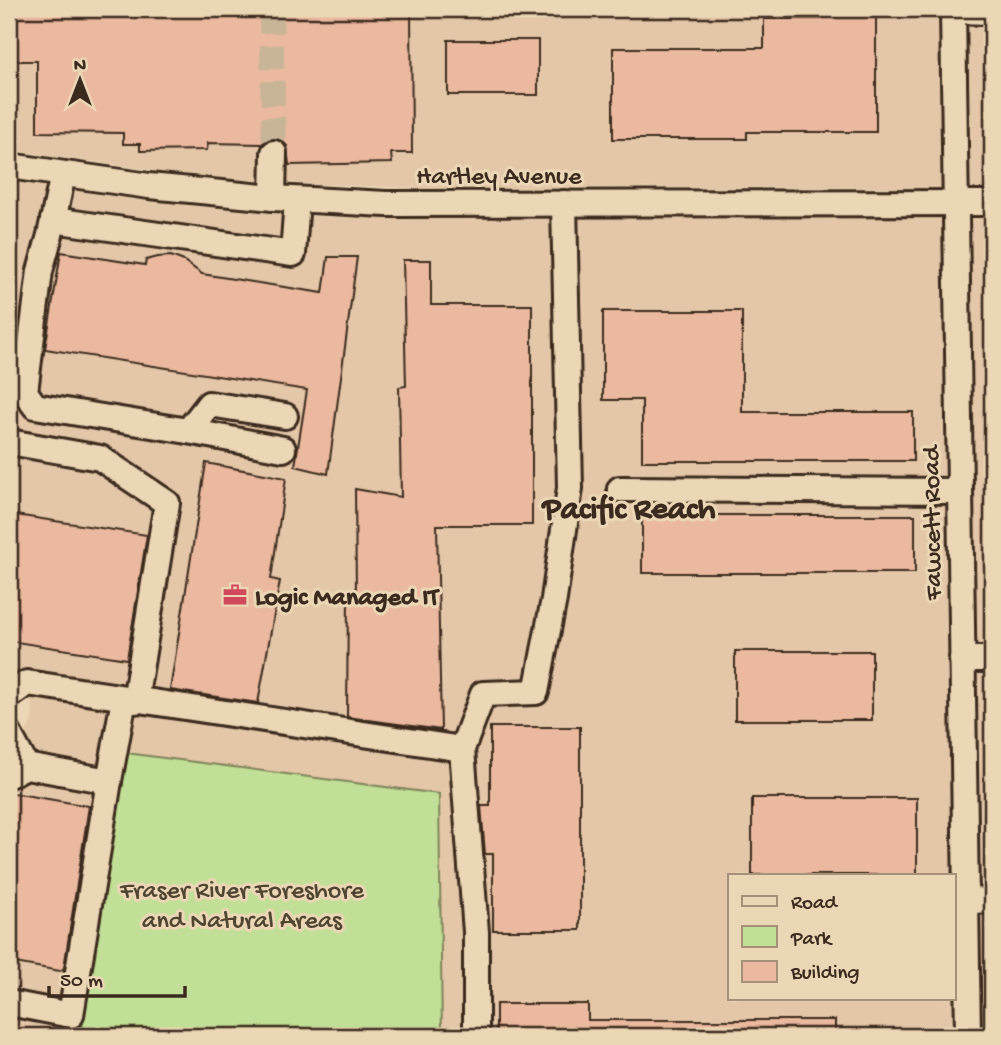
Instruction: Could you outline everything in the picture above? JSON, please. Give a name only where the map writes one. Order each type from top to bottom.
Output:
[{"type":"street","points":[[953,10],[992,12]]},
{"type":"street","name":"Fawcett Road","points":[[953,10],[968,1036]]},
{"type":"street","points":[[53,220],[293,254],[285,199],[274,153]]},
{"type":"street","name":"Hartley Avenue","points":[[9,166],[149,186],[285,199],[412,204],[992,203]]},
{"type":"street","points":[[63,174],[40,271],[25,392],[36,405],[283,449]]},
{"type":"street","points":[[476,1036],[476,932],[462,749],[483,694],[536,692],[554,599],[570,488],[564,203]]},
{"type":"street","points":[[188,431],[209,404],[285,416]]},
{"type":"street","points":[[9,442],[100,458],[167,503],[130,700],[109,781],[71,1015],[9,1003]]},
{"type":"street","points":[[620,489],[960,491]]},
{"type":"street","points":[[962,659],[992,659]]},
{"type":"street","points":[[9,696],[26,683],[462,749]]},
{"type":"street","points":[[9,734],[17,771],[109,781]]},
{"type":"street","points":[[965,901],[992,901]]},
{"type":"path","points":[[264,1036],[278,1036]]},
{"type":"shaded area","points":[[9,9],[992,9],[992,1036],[442,1036],[439,795],[126,753],[81,1036],[9,1036],[9,746],[18,741],[29,728],[33,710],[29,692],[17,678],[9,674],[9,180],[141,201],[349,218],[892,217],[888,187],[432,188],[308,184],[167,172],[9,150]]},
{"type":"green space","name":"Fraser River Foreshore and Natural Areas","points":[[126,753],[439,794],[442,1036],[81,1036]]},
{"type":"building","points":[[9,9],[411,9],[412,153],[391,153],[392,163],[289,165],[287,146],[275,138],[262,144],[208,143],[207,150],[140,151],[140,144],[123,144],[123,133],[37,132],[37,61],[9,61]]},
{"type":"building","points":[[821,9],[876,9],[876,132],[747,132],[747,139],[613,139],[613,48],[764,48],[764,19],[821,19]]},
{"type":"building","points":[[448,40],[538,40],[538,95],[448,95]]},
{"type":"building","points":[[61,252],[145,265],[146,260],[171,256],[184,261],[202,274],[323,293],[328,257],[357,257],[328,474],[295,466],[307,390],[45,349]]},
{"type":"building","points":[[403,260],[431,260],[431,305],[532,305],[532,525],[437,525],[441,730],[347,717],[348,593],[356,592],[355,489],[401,497],[399,387],[406,386]]},
{"type":"building","points":[[603,311],[742,311],[742,412],[913,412],[913,461],[642,461],[642,400],[603,400]]},
{"type":"building","points":[[206,463],[286,478],[271,579],[280,581],[258,703],[170,690]]},
{"type":"building","points":[[9,514],[147,535],[127,659],[9,641]]},
{"type":"building","points":[[642,515],[915,515],[915,573],[642,573]]},
{"type":"building","points":[[735,651],[872,651],[872,720],[735,720]]},
{"type":"building","points":[[490,727],[580,727],[580,930],[493,930],[493,854],[485,854],[481,806],[490,806]]},
{"type":"building","points":[[13,793],[89,806],[64,968],[60,971],[9,962],[9,815]]},
{"type":"building","points":[[752,798],[917,798],[917,874],[752,874]]},
{"type":"building","points":[[496,1004],[588,1004],[588,1020],[835,1020],[835,1036],[496,1036]]},
{"type":"tunnel","points":[[271,9],[274,153]]},
{"type":"place","name":"Logic Managed IT","points":[[235,595]]},
{"type":"district","name":"Pacific Reach","points":[[629,505]]}]
